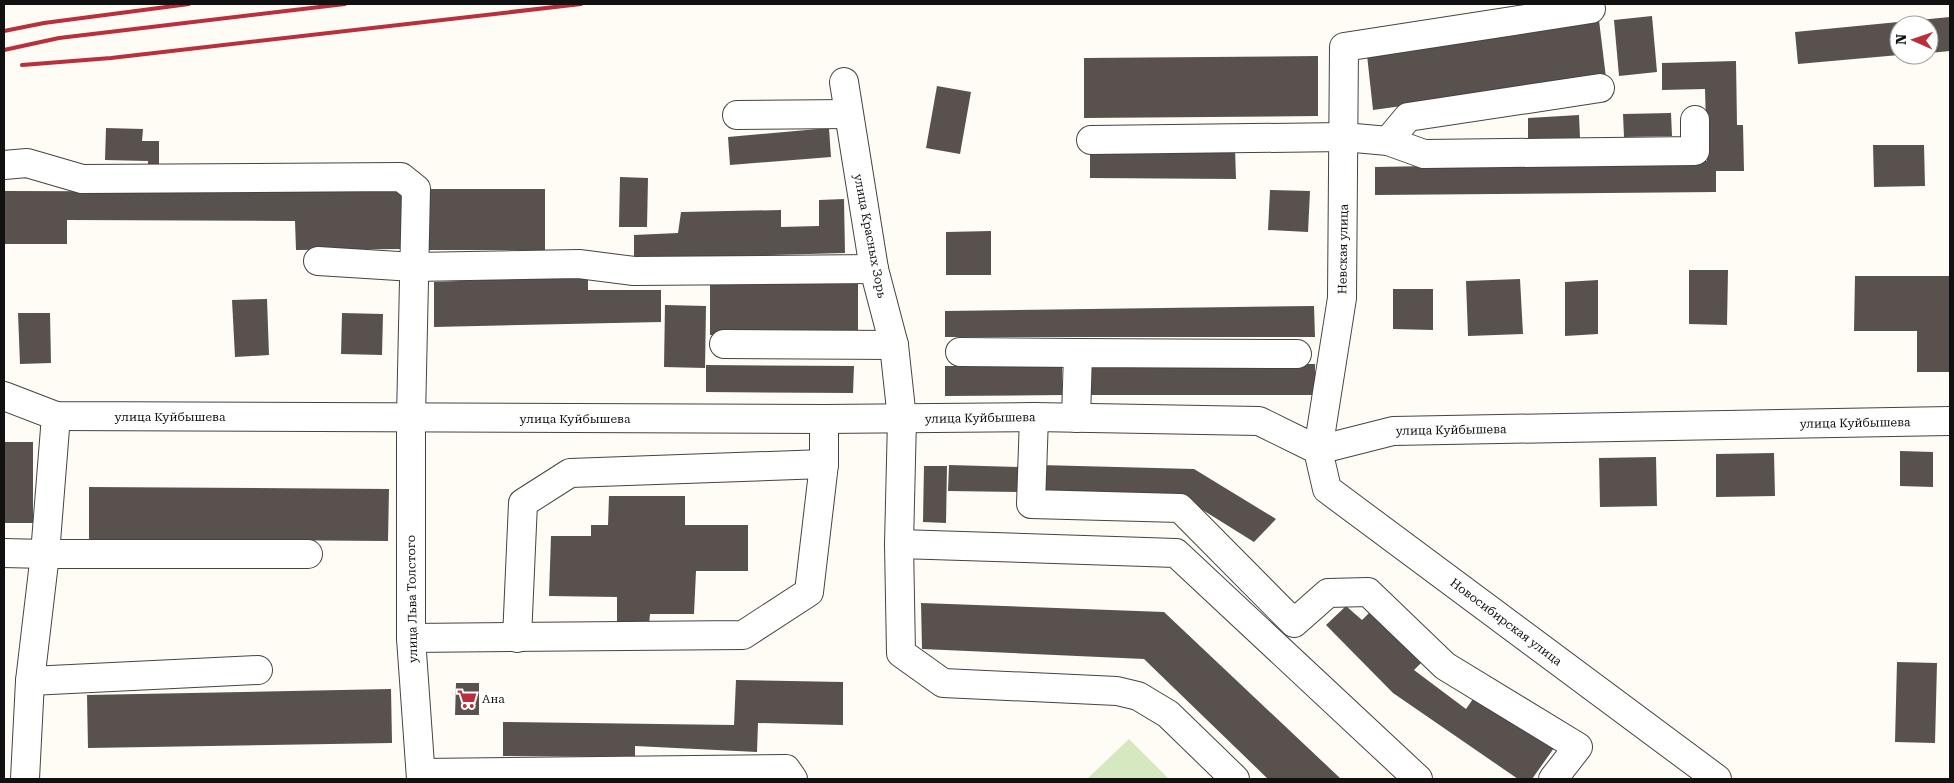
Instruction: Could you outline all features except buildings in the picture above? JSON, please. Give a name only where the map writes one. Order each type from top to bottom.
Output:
[{"type":"street","name":"Невская улица","points":[[1318,450],[1342,298],[1344,47],[1591,9]]},
{"type":"street","name":"улица Красных Зорь","points":[[844,82],[874,269],[894,345],[902,419],[899,544],[901,653],[943,683],[1117,691],[1138,696],[1168,714],[1235,779]]},
{"type":"street","points":[[1388,141],[1408,117],[1600,88]]},
{"type":"street","points":[[737,115],[848,114]]},
{"type":"street","points":[[1091,140],[1344,137],[1388,141],[1424,154],[1695,150],[1695,120]]},
{"type":"street","name":"улица Льва Толстого","points":[[4,165],[27,163],[82,179],[401,178],[416,190],[411,418],[411,638],[421,776]]},
{"type":"street","points":[[318,261],[414,267],[579,264],[634,270],[874,269]]},
{"type":"street","points":[[724,344],[894,345]]},
{"type":"street","points":[[960,352],[1297,354]]},
{"type":"street","points":[[1076,418],[1078,353]]},
{"type":"street","name":"улица Куйбышева","points":[[4,396],[56,416],[824,420],[1076,418],[1259,421],[1318,450],[1393,431],[1950,421]]},
{"type":"street","points":[[25,779],[30,681],[45,554],[56,416]]},
{"type":"street","points":[[1034,418],[1031,504],[1180,508],[1294,622],[1328,593],[1368,592],[1445,666],[1578,747],[1553,779]]},
{"type":"street","points":[[411,638],[743,635],[809,592],[824,464],[824,420]]},
{"type":"street","name":"Новосибирская улица","points":[[1318,450],[1327,489],[1717,779]]},
{"type":"street","points":[[517,638],[523,503],[570,473],[824,464]]},
{"type":"street","points":[[899,544],[1176,553],[1418,779]]},
{"type":"street","points":[[4,553],[308,554]]},
{"type":"street","points":[[30,681],[258,670]]},
{"type":"street","points":[[421,776],[786,768],[793,779]]},
{"type":"green space","points":[[1129,739],[1169,779],[1087,779]]},
{"type":"railway","points":[[4,31],[44,23],[189,4]]},
{"type":"railway","points":[[4,50],[59,38],[345,4]]},
{"type":"railway","points":[[22,65],[111,58],[581,4]]},
{"type":"place","name":"Ана","points":[[467,699]]}]
